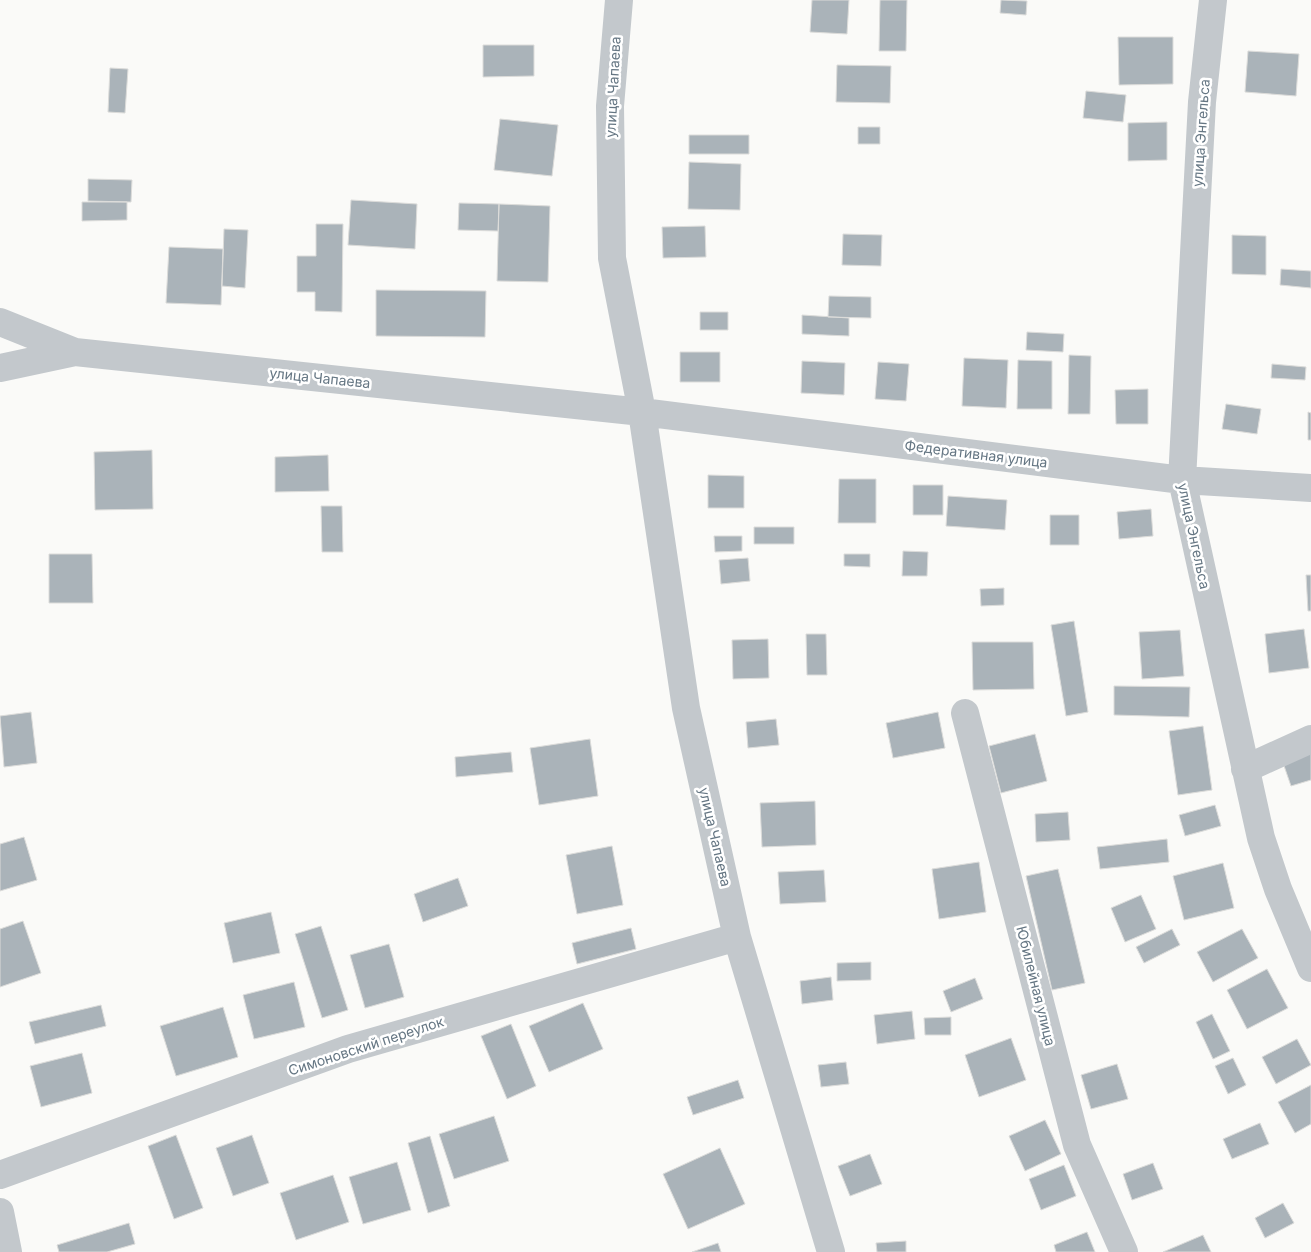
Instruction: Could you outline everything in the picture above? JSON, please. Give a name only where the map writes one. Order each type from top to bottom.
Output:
[{"type":"street","name":"улица Чапаева","points":[[618,0],[610,106],[612,258],[642,412],[686,708],[737,937],[831,1252]]},
{"type":"street","name":"улица Энгельса","points":[[1212,0],[1202,102],[1182,480],[1261,838],[1278,889],[1311,968]]},
{"type":"street","points":[[0,322],[75,352]]},
{"type":"street","name":"улица Чапаева","points":[[0,368],[75,352],[642,412]]},
{"type":"street","name":"Федеративная улица","points":[[642,412],[1182,480],[1311,488]]},
{"type":"street","name":"Юбилейная улица","points":[[965,713],[1077,1145],[1124,1252]]},
{"type":"street","points":[[1245,769],[1311,739]]},
{"type":"street","name":"Симоновский переулок","points":[[0,1174],[348,1049],[737,937]]},
{"type":"street","points":[[0,1212],[8,1252]]},
{"type":"building","points":[[812,0],[849,0],[847,34],[810,32]]},
{"type":"building","points":[[880,0],[907,0],[906,51],[879,51]]},
{"type":"building","points":[[1001,0],[1027,1],[1026,15],[1000,13]]},
{"type":"building","points":[[1118,37],[1173,37],[1173,84],[1119,85]]},
{"type":"building","points":[[483,45],[534,45],[534,76],[483,77]]},
{"type":"building","points":[[1248,51],[1299,54],[1296,96],[1245,92]]},
{"type":"building","points":[[837,65],[891,66],[890,103],[836,102]]},
{"type":"building","points":[[110,68],[128,69],[125,113],[108,112]]},
{"type":"building","points":[[1086,91],[1126,95],[1123,122],[1083,118]]},
{"type":"building","points":[[500,119],[558,125],[552,176],[494,170]]},
{"type":"building","points":[[1167,122],[1167,160],[1128,161],[1128,123]]},
{"type":"building","points":[[858,127],[880,127],[880,144],[858,144]]},
{"type":"building","points":[[689,135],[749,135],[749,154],[689,154]]},
{"type":"building","points":[[689,162],[741,164],[740,210],[688,209]]},
{"type":"building","points":[[88,179],[132,180],[131,202],[88,201]]},
{"type":"building","points":[[351,200],[417,204],[415,249],[348,245]]},
{"type":"building","points":[[82,202],[127,202],[127,220],[82,221]]},
{"type":"building","points":[[459,203],[499,204],[498,231],[458,230]]},
{"type":"building","points":[[499,204],[550,206],[548,282],[497,281]]},
{"type":"building","points":[[316,224],[343,224],[342,312],[315,311],[315,292],[297,292],[297,256],[316,256]]},
{"type":"building","points":[[705,226],[706,257],[663,258],[662,227]]},
{"type":"building","points":[[224,229],[248,230],[245,288],[222,286]]},
{"type":"building","points":[[843,234],[882,235],[881,266],[842,265]]},
{"type":"building","points":[[1232,235],[1266,236],[1266,275],[1232,274]]},
{"type":"building","points":[[169,247],[223,249],[221,305],[166,303]]},
{"type":"building","points":[[1281,269],[1311,271],[1311,288],[1280,285]]},
{"type":"building","points":[[376,290],[486,291],[485,337],[376,336]]},
{"type":"building","points":[[829,296],[871,297],[871,318],[828,317]]},
{"type":"building","points":[[700,312],[728,312],[728,330],[700,330]]},
{"type":"building","points":[[802,315],[849,318],[849,336],[802,334]]},
{"type":"building","points":[[1027,332],[1064,334],[1063,352],[1026,350]]},
{"type":"building","points":[[680,352],[720,352],[720,382],[680,382]]},
{"type":"building","points":[[1069,355],[1091,356],[1090,414],[1068,414]]},
{"type":"building","points":[[964,358],[1008,360],[1006,408],[962,406]]},
{"type":"building","points":[[1018,360],[1052,361],[1052,409],[1017,409]]},
{"type":"building","points":[[802,361],[845,363],[844,395],[801,393]]},
{"type":"building","points":[[878,362],[909,364],[906,401],[875,399]]},
{"type":"building","points":[[1272,364],[1306,367],[1305,380],[1271,378]]},
{"type":"building","points":[[1148,389],[1148,424],[1116,424],[1115,390]]},
{"type":"building","points":[[1226,404],[1261,409],[1257,434],[1222,429]]},
{"type":"building","points":[[1308,412],[1311,413],[1311,440],[1308,440]]},
{"type":"building","points":[[152,450],[153,509],[95,510],[94,452]]},
{"type":"building","points":[[328,455],[329,491],[275,492],[275,457]]},
{"type":"building","points":[[708,475],[744,476],[744,508],[708,508]]},
{"type":"building","points":[[839,479],[876,479],[876,523],[838,523]]},
{"type":"building","points":[[913,485],[943,485],[943,515],[913,515]]},
{"type":"building","points":[[948,496],[1007,500],[1005,530],[946,526]]},
{"type":"building","points":[[321,506],[342,506],[343,552],[322,552]]},
{"type":"building","points":[[1151,509],[1153,536],[1119,539],[1117,512]]},
{"type":"building","points":[[1050,515],[1079,515],[1079,545],[1050,545]]},
{"type":"building","points":[[754,527],[794,527],[794,544],[754,544]]},
{"type":"building","points":[[714,536],[742,536],[742,551],[715,552]]},
{"type":"building","points":[[903,551],[928,552],[927,576],[902,576]]},
{"type":"building","points":[[49,554],[92,554],[93,603],[49,603]]},
{"type":"building","points":[[844,554],[870,554],[870,567],[844,566]]},
{"type":"building","points":[[748,558],[750,581],[721,584],[719,560]]},
{"type":"building","points":[[1306,575],[1311,575],[1311,611],[1308,611]]},
{"type":"building","points":[[1004,588],[1004,605],[981,606],[980,589]]},
{"type":"building","points":[[1074,621],[1088,712],[1066,716],[1051,625]]},
{"type":"building","points":[[1304,629],[1309,668],[1269,673],[1265,634]]},
{"type":"building","points":[[1180,630],[1184,676],[1142,679],[1139,632]]},
{"type":"building","points":[[806,634],[826,634],[827,675],[807,675]]},
{"type":"building","points":[[768,639],[769,678],[733,679],[732,640]]},
{"type":"building","points":[[972,642],[1033,642],[1034,689],[973,690]]},
{"type":"building","points":[[1114,686],[1190,687],[1189,717],[1114,715]]},
{"type":"building","points":[[31,712],[37,763],[4,767],[0,716]]},
{"type":"building","points":[[938,712],[945,748],[893,758],[886,723]]},
{"type":"building","points":[[776,719],[779,745],[748,748],[746,722]]},
{"type":"building","points":[[1203,726],[1212,790],[1178,795],[1169,731]]},
{"type":"building","points":[[1035,734],[1047,781],[1001,793],[989,746]]},
{"type":"building","points":[[590,739],[598,796],[539,805],[530,748]]},
{"type":"building","points":[[1311,751],[1311,780],[1291,786],[1282,760]]},
{"type":"building","points":[[511,752],[513,772],[456,777],[455,757]]},
{"type":"building","points":[[815,801],[816,845],[762,847],[760,803]]},
{"type":"building","points":[[1215,805],[1221,826],[1185,836],[1179,815]]},
{"type":"building","points":[[1068,812],[1070,840],[1036,842],[1035,814]]},
{"type":"building","points":[[24,837],[37,880],[0,891],[0,844]]},
{"type":"building","points":[[1167,839],[1169,862],[1100,869],[1097,847]]},
{"type":"building","points":[[612,846],[623,905],[577,914],[566,855]]},
{"type":"building","points":[[979,862],[986,912],[939,919],[932,869]]},
{"type":"building","points":[[1223,863],[1234,908],[1184,920],[1173,876]]},
{"type":"building","points":[[1058,869],[1085,983],[1052,990],[1026,876]]},
{"type":"building","points":[[824,870],[826,902],[780,904],[778,872]]},
{"type":"building","points":[[458,878],[468,906],[423,922],[414,894]]},
{"type":"building","points":[[1141,895],[1156,929],[1125,942],[1111,908]]},
{"type":"building","points":[[271,912],[280,953],[233,963],[224,923]]},
{"type":"building","points":[[23,921],[41,973],[0,987],[0,929]]},
{"type":"building","points":[[321,926],[348,1010],[322,1018],[295,934]]},
{"type":"building","points":[[631,928],[636,949],[577,964],[572,943]]},
{"type":"building","points":[[1172,929],[1180,945],[1144,963],[1136,947]]},
{"type":"building","points":[[1242,929],[1258,958],[1213,982],[1197,952]]},
{"type":"building","points":[[389,944],[404,997],[365,1008],[350,955]]},
{"type":"building","points":[[871,962],[871,980],[837,981],[837,963]]},
{"type":"building","points":[[1267,969],[1288,1008],[1247,1029],[1227,990]]},
{"type":"building","points":[[831,977],[833,1000],[802,1004],[800,981]]},
{"type":"building","points":[[975,978],[983,999],[951,1012],[943,991]]},
{"type":"building","points":[[294,982],[305,1027],[254,1039],[243,995]]},
{"type":"building","points":[[583,1003],[603,1049],[549,1072],[529,1026]]},
{"type":"building","points":[[101,1005],[106,1026],[35,1044],[29,1022]]},
{"type":"building","points":[[223,1007],[238,1057],[176,1076],[160,1026]]},
{"type":"building","points":[[912,1011],[915,1039],[877,1044],[874,1015]]},
{"type":"building","points":[[1212,1014],[1230,1051],[1213,1059],[1196,1022]]},
{"type":"building","points":[[951,1017],[951,1035],[925,1035],[924,1018]]},
{"type":"building","points":[[511,1024],[536,1086],[507,1099],[481,1036]]},
{"type":"building","points":[[1011,1038],[1026,1080],[979,1097],[965,1055]]},
{"type":"building","points":[[1297,1039],[1311,1065],[1276,1084],[1262,1057]]},
{"type":"building","points":[[82,1053],[92,1093],[41,1107],[30,1066]]},
{"type":"building","points":[[1233,1058],[1246,1085],[1228,1094],[1215,1066]]},
{"type":"building","points":[[846,1062],[849,1084],[821,1087],[818,1065]]},
{"type":"building","points":[[1117,1064],[1128,1099],[1091,1109],[1081,1075]]},
{"type":"building","points":[[738,1080],[744,1098],[693,1115],[687,1097]]},
{"type":"building","points":[[1311,1085],[1311,1124],[1295,1133],[1278,1102]]},
{"type":"building","points":[[494,1116],[509,1161],[454,1179],[439,1134]]},
{"type":"building","points":[[1045,1120],[1061,1154],[1025,1171],[1009,1136]]},
{"type":"building","points":[[1260,1123],[1269,1144],[1232,1159],[1223,1139]]},
{"type":"building","points":[[176,1135],[203,1208],[174,1219],[148,1146]]},
{"type":"building","points":[[252,1135],[269,1183],[233,1196],[216,1148]]},
{"type":"building","points":[[430,1136],[450,1206],[428,1213],[408,1143]]},
{"type":"building","points":[[720,1148],[745,1204],[688,1229],[663,1174]]},
{"type":"building","points":[[870,1154],[882,1184],[850,1196],[838,1166]]},
{"type":"building","points":[[397,1162],[411,1210],[363,1224],[349,1177]]},
{"type":"building","points":[[1153,1163],[1163,1189],[1132,1200],[1123,1174]]},
{"type":"building","points":[[1064,1165],[1076,1196],[1041,1210],[1029,1179]]},
{"type":"building","points":[[333,1175],[349,1222],[296,1240],[280,1193]]},
{"type":"building","points":[[1283,1203],[1294,1223],[1265,1238],[1255,1218]]},
{"type":"building","points":[[129,1223],[135,1244],[107,1252],[59,1252],[57,1245]]},
{"type":"building","points":[[1087,1232],[1095,1252],[1056,1252],[1054,1245]]},
{"type":"building","points":[[1203,1235],[1211,1252],[1163,1252]]},
{"type":"building","points":[[906,1241],[906,1252],[877,1252],[876,1243]]},
{"type":"building","points":[[718,1243],[721,1252],[692,1252]]}]
